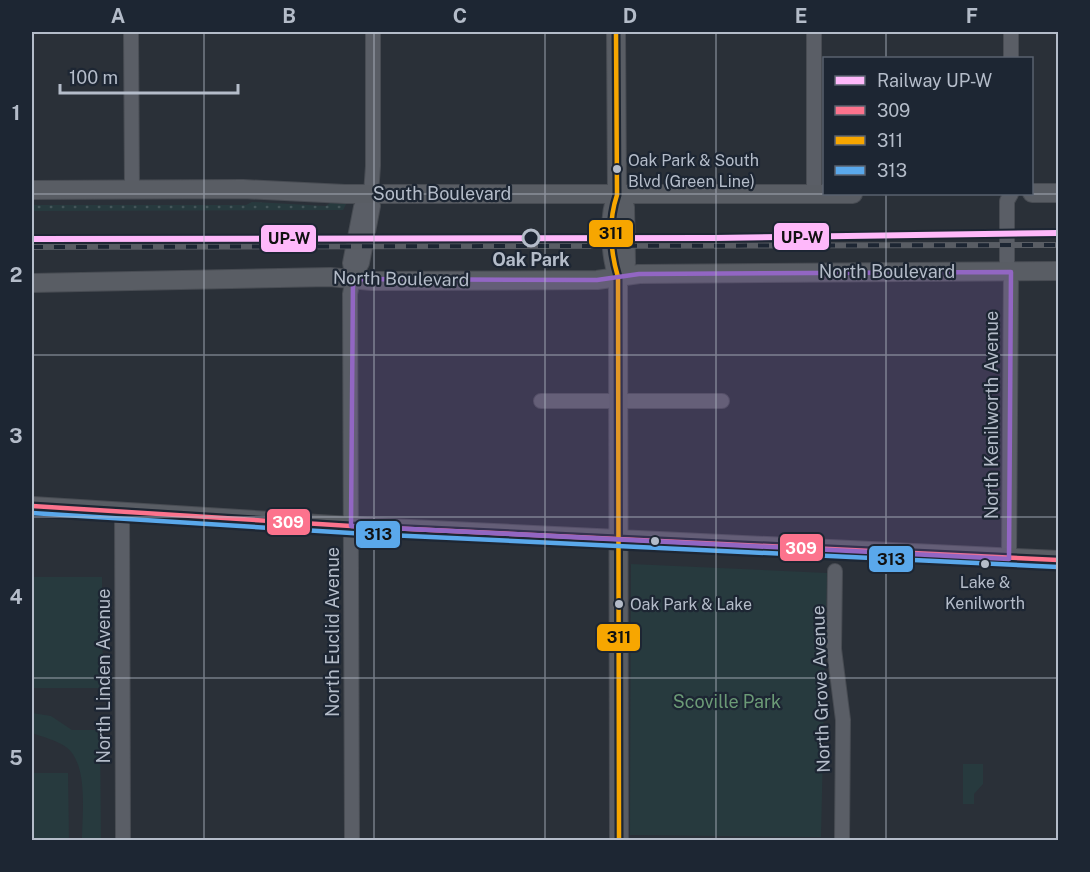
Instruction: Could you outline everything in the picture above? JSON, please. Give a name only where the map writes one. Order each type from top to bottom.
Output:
[{"type":"street","points":[[131,32],[132,190]]},
{"type":"street","points":[[371,194],[373,32]]},
{"type":"street","points":[[616,32],[617,195],[612,207],[612,262],[618,277],[619,840]]},
{"type":"street","points":[[814,32],[814,194]]},
{"type":"street","points":[[1011,32],[1011,57]]},
{"type":"street","name":"South Boulevard","points":[[32,190],[243,189],[371,194],[823,194]]},
{"type":"street","points":[[1033,193],[1059,193]]},
{"type":"street","name":"North Euclid Avenue","points":[[352,840],[350,294],[353,279],[350,263],[361,207],[371,194]]},
{"type":"street","name":"North Kenilworth Avenue","points":[[1010,559],[1011,272],[1007,263],[1007,201],[1011,195]]},
{"type":"street","name":"North Boulevard","points":[[32,283],[330,277],[372,281],[597,280],[639,274],[1059,271]]},
{"type":"street","points":[[541,401],[722,401]]},
{"type":"street","points":[[32,506],[351,526],[1059,560]]},
{"type":"street","name":"North Linden Avenue","points":[[122,511],[123,840]]},
{"type":"street","name":"North Grove Avenue","points":[[836,571],[834,649],[843,720],[842,840]]},
{"type":"highlighted area","points":[[1011,272],[1009,559],[351,526],[353,279],[597,280],[639,274]]},
{"type":"green space","points":[[252,202],[326,206],[330,203],[346,204],[343,210],[32,211],[32,205],[246,205]]},
{"type":"green space","name":"Scoville Park","points":[[631,564],[827,573],[821,837],[630,835]]},
{"type":"green space","points":[[32,577],[102,577],[103,688],[32,688]]},
{"type":"green space","points":[[32,713],[51,716],[72,730],[100,730],[101,840],[82,840],[83,790],[78,765],[66,747],[32,733]]},
{"type":"green space","points":[[963,764],[983,764],[983,784],[974,794],[974,804],[963,804]]},
{"type":"green space","points":[[32,773],[68,773],[69,840],[32,840]]},
{"type":"railway","points":[[32,247],[1058,245]]},
{"type":"rail line","name":"UP-W","points":[[32,239],[714,238],[1058,233]]},
{"type":"transit line","name":"311","points":[[616,32],[617,195],[612,215],[611,236],[618,277],[619,840]]},
{"type":"transit line","name":"309","points":[[32,506],[367,527],[1058,560]]},
{"type":"transit line","name":"313","points":[[32,513],[367,534],[1058,567]]},
{"type":"place","name":"Oak Park & South Blvd (Green Line)","points":[[617,169]]},
{"type":"place","name":"Oak Park","points":[[531,238]]},
{"type":"place","name":"Lake & Kenilworth","points":[[985,564]]},
{"type":"place","name":"Oak Park & Lake","points":[[619,604]]}]
